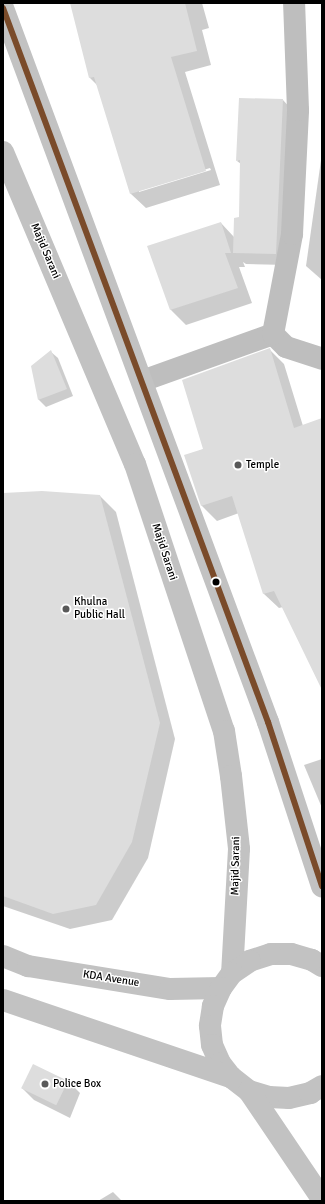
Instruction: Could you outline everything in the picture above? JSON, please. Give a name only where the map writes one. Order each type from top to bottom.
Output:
[{"type":"main road","points":[[3,8],[268,722],[322,886]]},
{"type":"main road","name":"Majid Sarani","points":[[3,152],[135,464],[224,731],[231,776],[239,849],[226,980]]},
{"type":"main road","points":[[231,1078],[217,1057],[210,1026],[213,1006],[226,980],[250,961],[271,954],[291,954],[312,960],[322,966]]},
{"type":"main road","name":"KDA Avenue","points":[[3,956],[28,966],[170,989],[226,980]]},
{"type":"main road","points":[[3,1000],[231,1078],[249,1091],[269,1098],[289,1098],[310,1093],[322,1086]]},
{"type":"main road","points":[[249,1091],[322,1199]]},
{"type":"street","points":[[273,334],[292,234],[298,110],[294,3]]},
{"type":"street","points":[[273,334],[286,348],[322,359]]},
{"type":"street","points":[[142,381],[273,334]]},
{"type":"building","points":[[70,3],[185,3],[197,51],[171,57],[206,171],[130,194],[94,77],[89,78]]},
{"type":"building","points":[[239,98],[283,99],[276,254],[233,253],[234,218],[239,217],[240,160],[236,161]]},
{"type":"building","points":[[221,222],[231,253],[225,253],[238,288],[170,310],[147,246]]},
{"type":"building","points":[[270,348],[294,428],[322,418],[322,690],[274,591],[263,594],[232,496],[201,506],[184,455],[203,449],[182,380]]},
{"type":"building","points":[[51,350],[67,389],[38,400],[31,366]]},
{"type":"building","name":"Khulna Public Hall","points":[[42,491],[100,495],[160,723],[132,842],[96,905],[53,914],[3,896],[3,493]]},
{"type":"building","name":"Police Box","points":[[33,1064],[68,1081],[56,1105],[21,1088]]},
{"type":"transit line","points":[[3,8],[268,722],[322,886]]},
{"type":"place","name":"Temple","points":[[238,465]]},
{"type":"place","name":"Khulna Public Hall","points":[[66,609]]},
{"type":"place","name":"Police Box","points":[[45,1084]]}]
